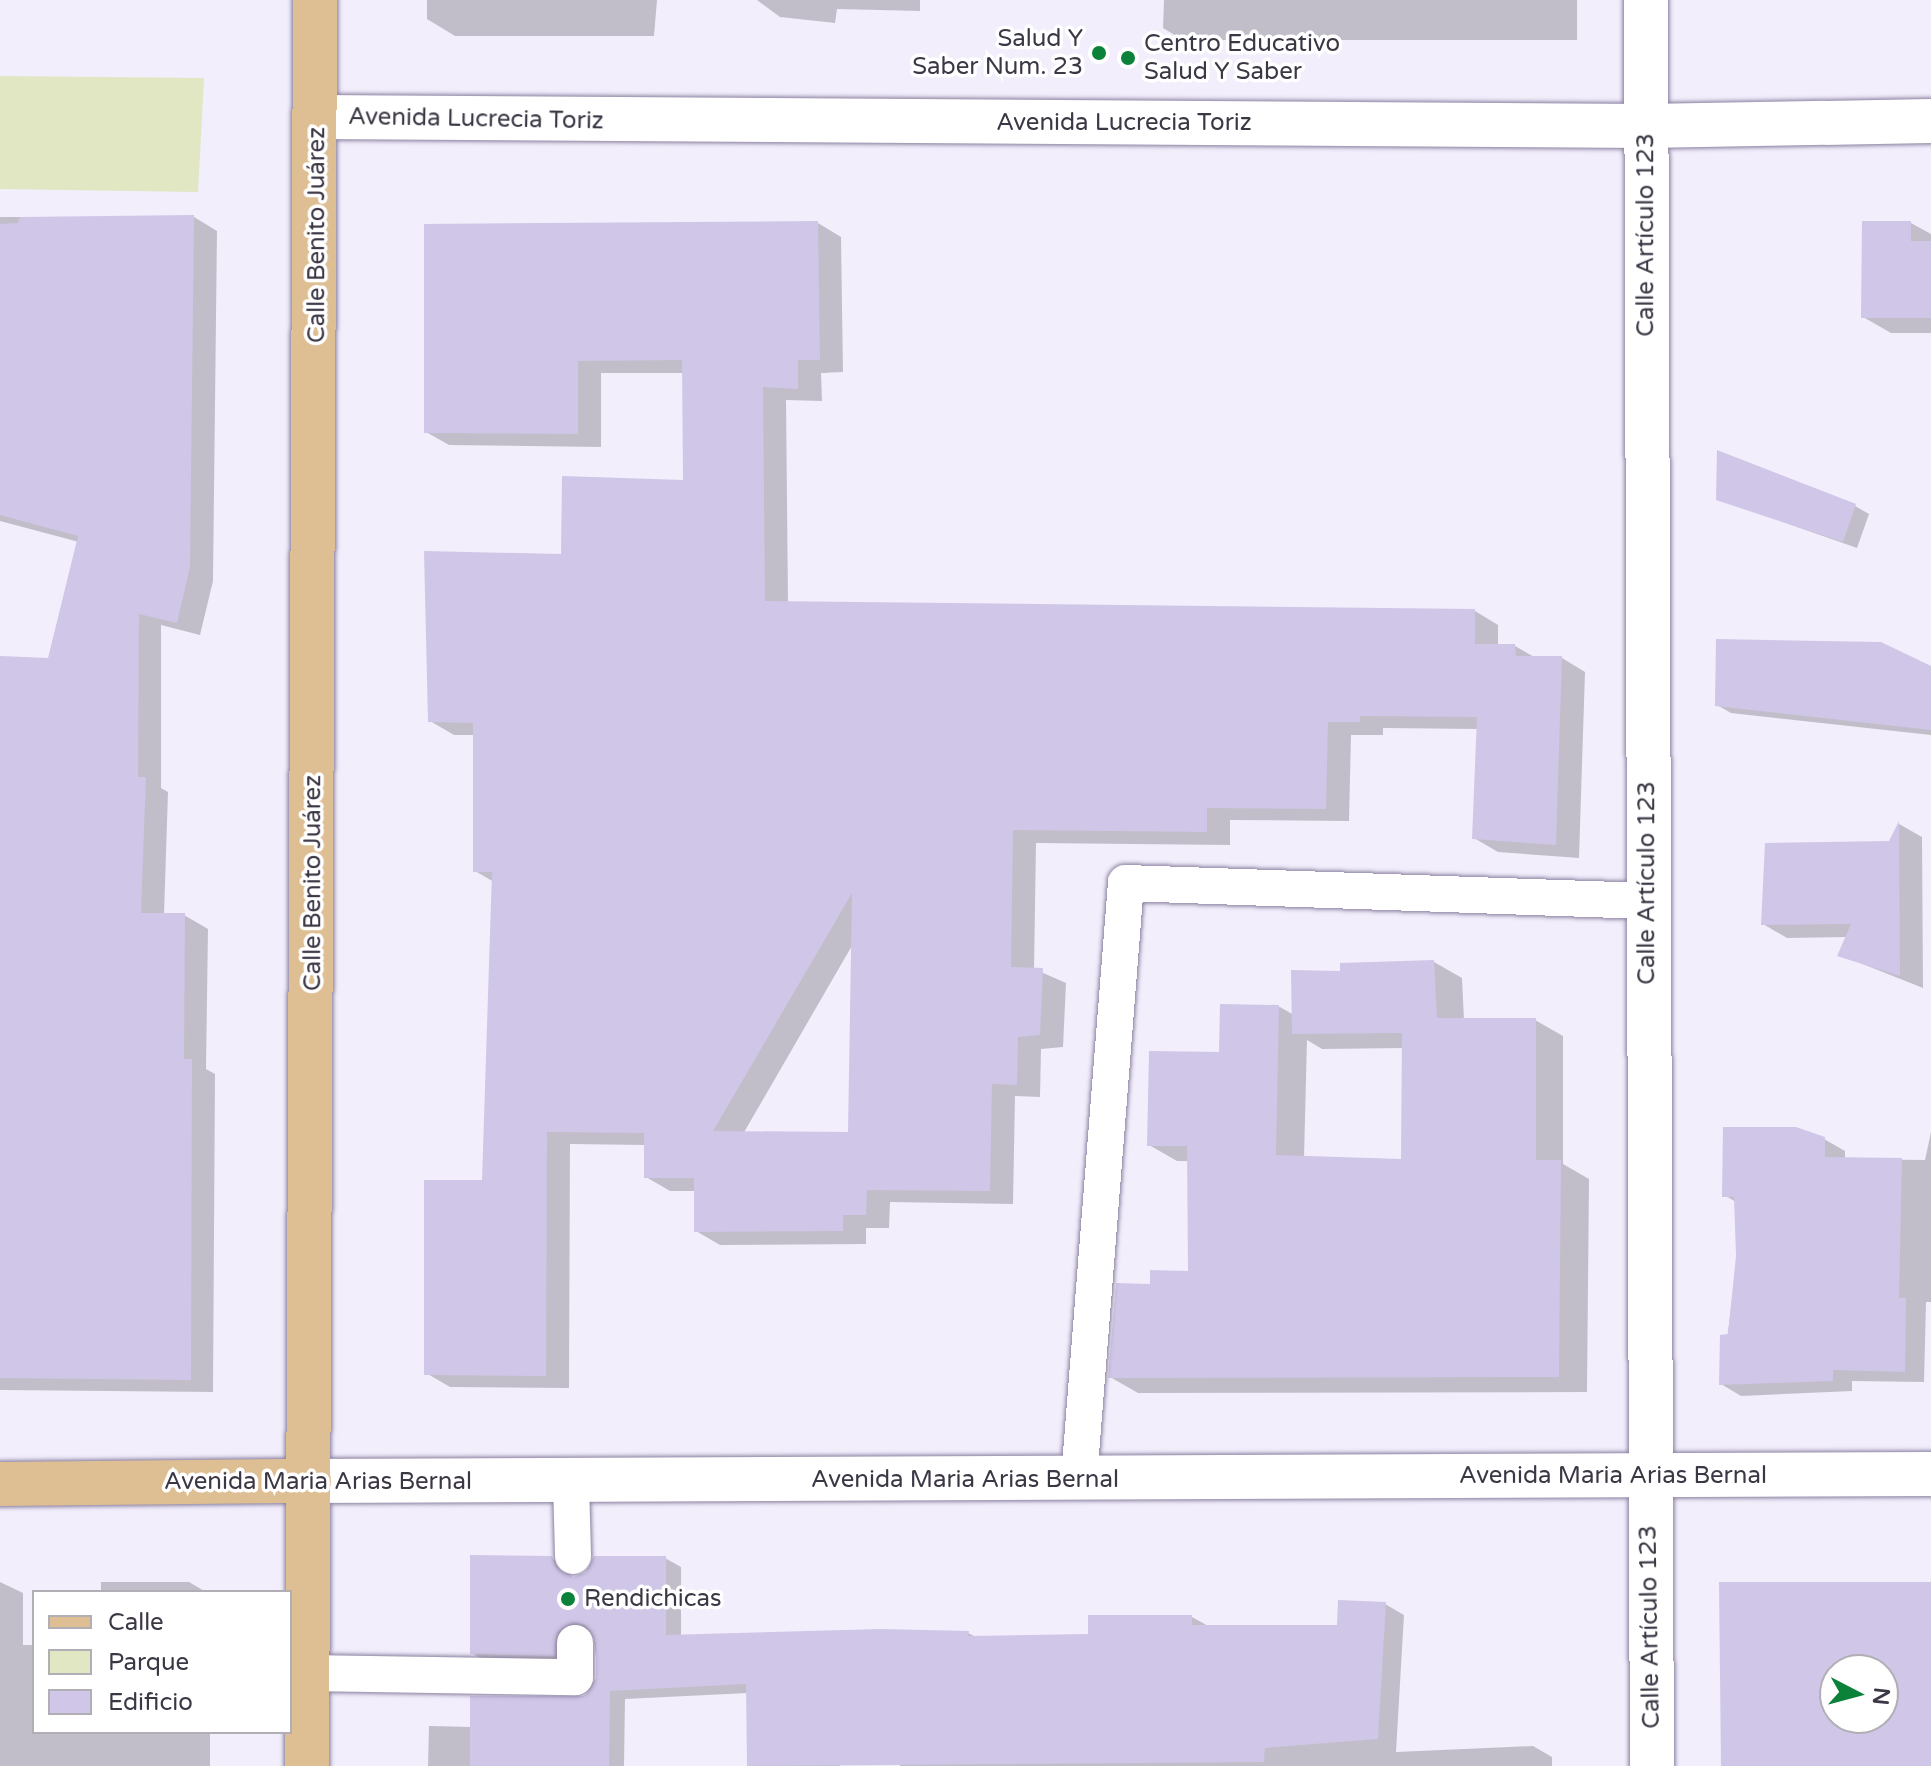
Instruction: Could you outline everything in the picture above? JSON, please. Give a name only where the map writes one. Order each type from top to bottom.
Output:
[{"type":"main road","name":"Calle Benito Juárez","points":[[307,1766],[317,117],[315,0]]},
{"type":"main road","name":"Avenida Maria Arias Bernal","points":[[0,1484],[309,1481]]},
{"type":"street","name":"Calle Artículo 123","points":[[1646,0],[1648,1476],[1652,1766]]},
{"type":"street","name":"Avenida Lucrecia Toriz","points":[[317,117],[1646,126],[1931,121]]},
{"type":"street","name":"Avenida Maria Arias Bernal","points":[[309,1481],[571,1483],[1931,1474]]},
{"type":"lane","points":[[1079,1479],[1126,883],[1647,901]]},
{"type":"lane","points":[[571,1483],[573,1556]]},
{"type":"lane","points":[[307,1673],[575,1677],[575,1643]]},
{"type":"green space","points":[[0,76],[204,78],[198,192],[0,189]]},
{"type":"building","points":[[194,215],[190,567],[177,623],[139,614],[138,777],[146,777],[141,913],[185,913],[184,1059],[192,1059],[191,1380],[0,1378],[0,656],[48,658],[78,536],[0,515],[0,224],[18,223],[20,217]]},
{"type":"building","points":[[818,221],[820,360],[798,360],[798,389],[763,387],[765,601],[1475,609],[1475,644],[1515,644],[1516,656],[1562,656],[1556,845],[1472,839],[1477,717],[1360,716],[1360,722],[1328,722],[1326,809],[1207,808],[1207,832],[1013,830],[1011,967],[1043,968],[1040,1035],[1018,1037],[1017,1085],[992,1084],[990,1191],[867,1190],[866,1215],[843,1215],[843,1231],[694,1232],[694,1178],[644,1178],[644,1133],[547,1132],[546,1376],[424,1375],[424,1180],[482,1180],[492,872],[473,872],[473,723],[428,722],[424,551],[561,554],[562,476],[683,480],[682,360],[578,361],[578,434],[424,433],[424,224]],"holes":[[[852,893],[848,1132],[713,1131]]]},
{"type":"building","points":[[1862,221],[1911,221],[1911,241],[1931,241],[1931,318],[1861,318]]},
{"type":"building","points":[[1717,450],[1856,504],[1843,542],[1716,500]]},
{"type":"building","points":[[1716,639],[1881,642],[1931,666],[1931,730],[1715,706]]},
{"type":"building","points":[[1899,821],[1900,976],[1837,956],[1851,924],[1761,925],[1765,843],[1889,841]]},
{"type":"building","points":[[1434,960],[1437,1018],[1536,1018],[1536,1160],[1561,1160],[1559,1377],[1108,1378],[1116,1283],[1150,1284],[1150,1270],[1188,1271],[1187,1146],[1147,1146],[1149,1051],[1219,1052],[1220,1004],[1279,1005],[1276,1155],[1401,1159],[1402,1033],[1292,1034],[1291,970],[1340,971],[1340,963]]},
{"type":"building","points":[[1723,1127],[1796,1127],[1825,1137],[1825,1157],[1902,1158],[1899,1298],[1906,1298],[1905,1372],[1833,1370],[1833,1381],[1719,1385],[1720,1335],[1728,1334],[1736,1256],[1734,1197],[1722,1197]]},
{"type":"building","points":[[470,1555],[552,1556],[556,1568],[573,1577],[585,1573],[594,1556],[666,1556],[666,1635],[881,1629],[969,1631],[968,1636],[1088,1634],[1088,1615],[1192,1615],[1192,1625],[1337,1625],[1338,1600],[1386,1602],[1378,1739],[1265,1748],[1264,1762],[747,1766],[746,1684],[610,1691],[609,1766],[470,1766],[470,1696],[585,1696],[596,1678],[596,1643],[586,1625],[574,1622],[557,1632],[554,1656],[470,1654]]},
{"type":"building","points":[[1719,1582],[1931,1582],[1931,1766],[1721,1766]]},
{"type":"place","name":"Salud Y Saber Num. 23","points":[[1099,53]]},
{"type":"place","name":"Centro Educativo Salud Y Saber","points":[[1128,58]]},
{"type":"place","name":"Rendichicas","points":[[568,1599]]}]
